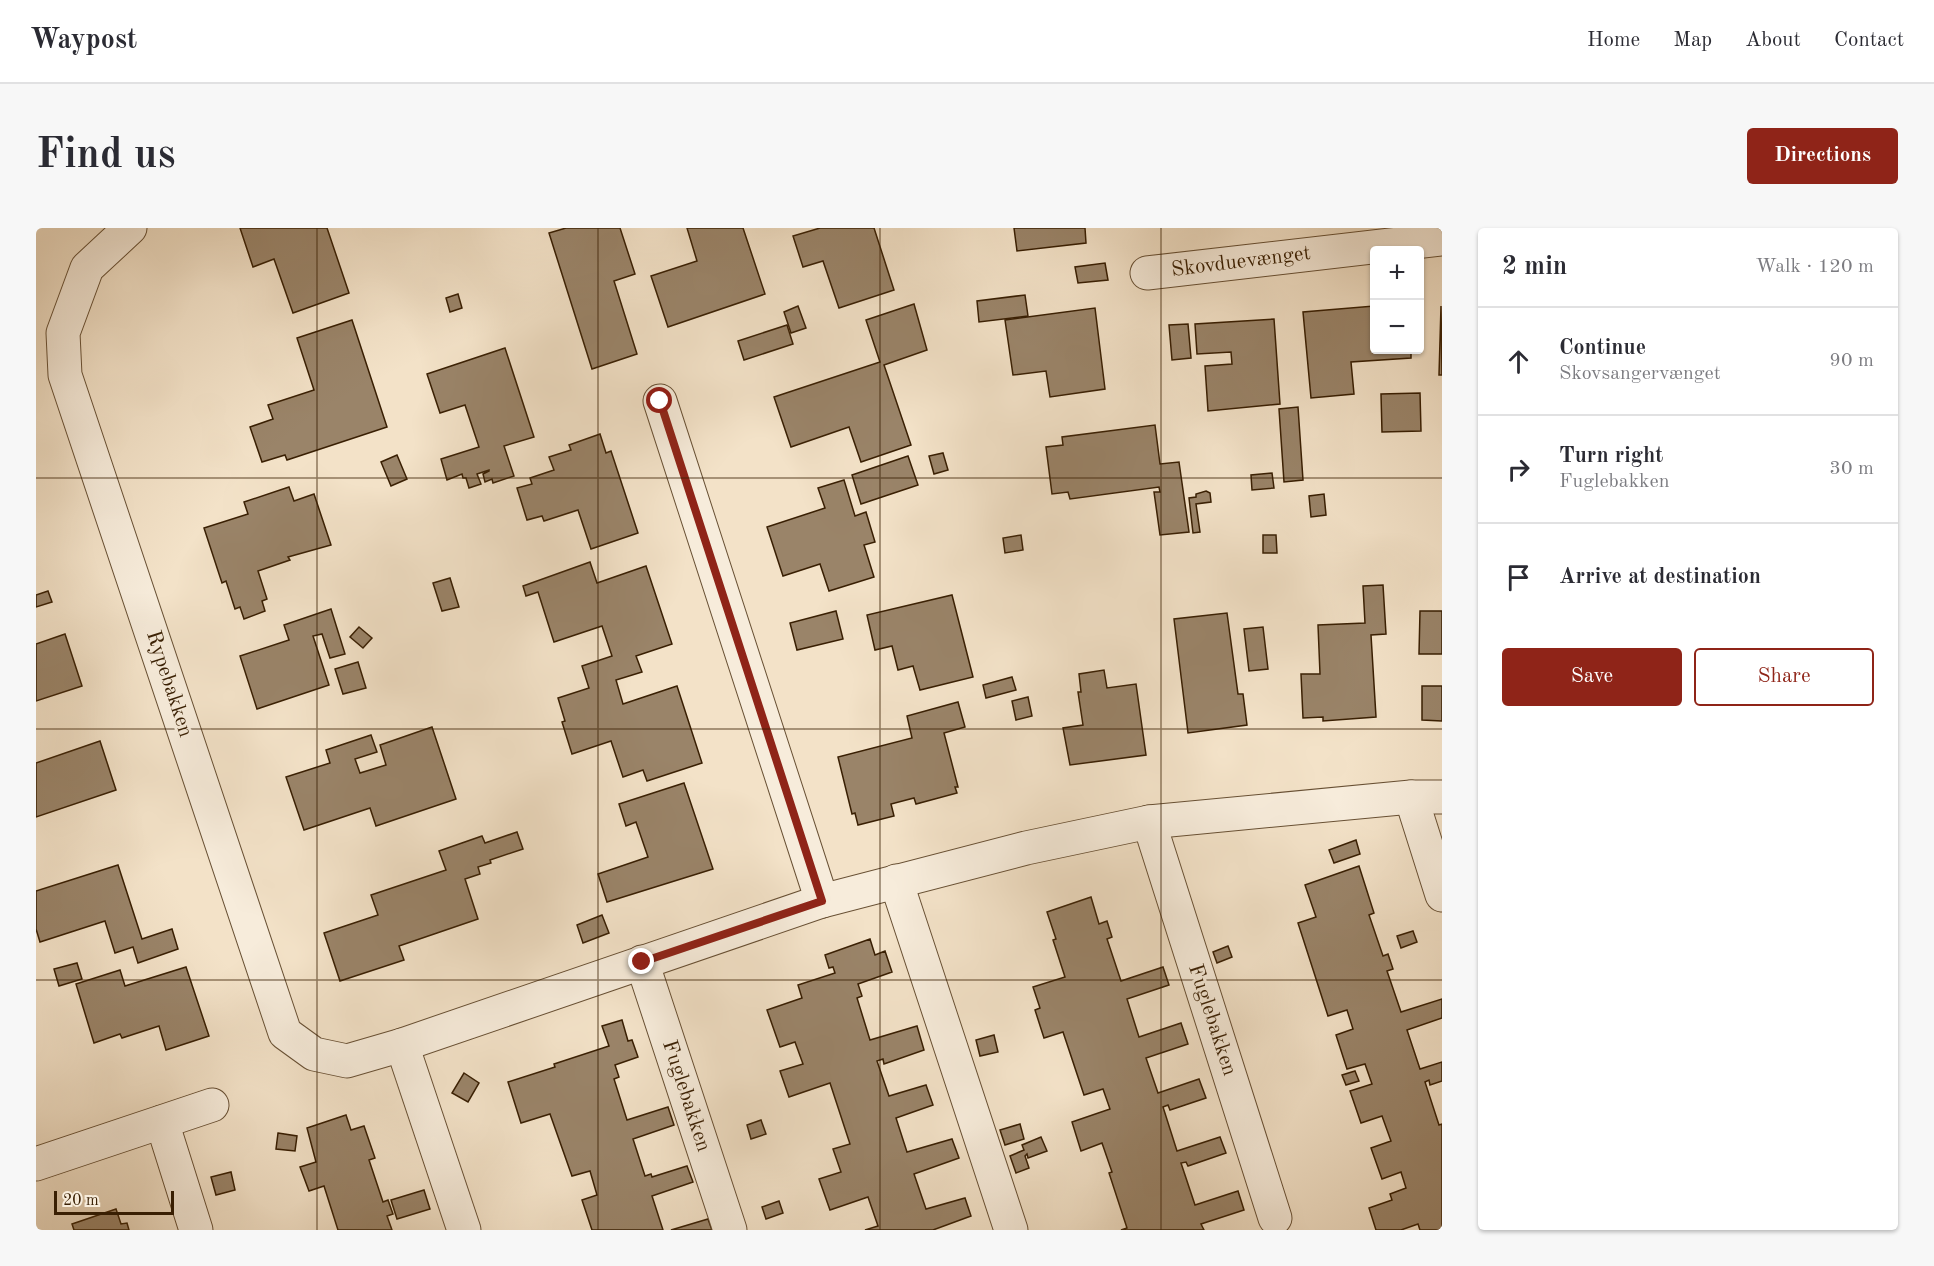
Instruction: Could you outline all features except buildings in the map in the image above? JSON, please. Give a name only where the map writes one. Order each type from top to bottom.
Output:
[{"type":"street","name":"Rypebakken","points":[[130,228],[87,268],[49,334],[66,375],[285,1033],[314,1054],[346,1061],[402,1045]]},
{"type":"street","name":"Skovduevænget","points":[[1147,273],[1442,239]]},
{"type":"street","points":[[660,401],[822,901]]},
{"type":"street","points":[[464,1230],[402,1045],[642,962],[822,901],[1026,848],[1149,822],[1426,797],[1442,895]]},
{"type":"street","name":"Fuglebakken","points":[[1149,822],[1275,1218]]},
{"type":"street","points":[[896,881],[1011,1230]]},
{"type":"street","name":"Fuglebakken","points":[[642,962],[730,1230]]},
{"type":"street","points":[[36,1164],[212,1105]]},
{"type":"street","points":[[162,1122],[196,1230]]},
{"type":"route","points":[[642,962],[822,901],[660,401]]}]
